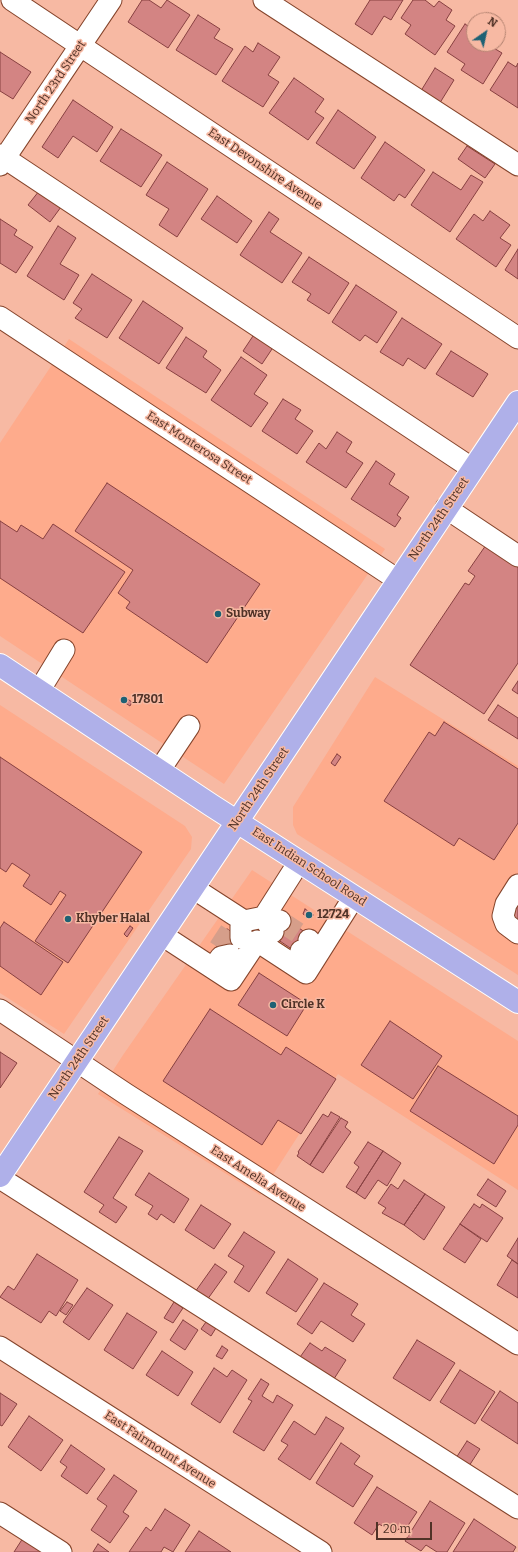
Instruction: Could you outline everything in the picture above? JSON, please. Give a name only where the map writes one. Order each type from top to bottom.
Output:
[{"type":"main road","name":"North 24th Street","points":[[0,1177],[518,402]]},
{"type":"main road","name":"East Indian School Road","points":[[0,665],[237,822],[518,1002]]},
{"type":"street","name":"East Devonshire Avenue","points":[[12,0],[518,338]]},
{"type":"street","name":"North 23rd Street","points":[[1,159],[112,0]]},
{"type":"street","points":[[264,0],[518,165]]},
{"type":"street","points":[[1,159],[473,469]]},
{"type":"street","name":"East Monterosa Street","points":[[0,317],[398,580]]},
{"type":"street","points":[[446,508],[518,556]]},
{"type":"street","points":[[38,691],[64,650]]},
{"type":"street","points":[[159,771],[189,726]]},
{"type":"street","points":[[193,888],[253,926],[299,862]]},
{"type":"street","points":[[518,885],[506,904],[503,916],[506,924],[518,933]]},
{"type":"street","points":[[162,935],[221,957],[231,980],[257,941],[306,973],[309,948],[354,897]]},
{"type":"street","name":"East Amelia Avenue","points":[[0,1010],[126,1094],[518,1344]]},
{"type":"street","points":[[0,1177],[518,1508]]},
{"type":"street","name":"East Fairmount Avenue","points":[[0,1347],[321,1552]]},
{"type":"street","points":[[0,1513],[60,1552]]},
{"type":"shaded area","points":[[69,339],[385,549],[224,784],[0,636],[0,443]]},
{"type":"shaded area","points":[[375,677],[518,766],[518,975],[297,834],[293,825],[293,807]]},
{"type":"shaded area","points":[[0,705],[185,826],[192,837],[191,849],[64,1034],[0,993]]},
{"type":"shaded area","points":[[252,870],[518,1041],[518,1190],[338,1074],[260,1195],[98,1094],[123,1055]]},
{"type":"building","points":[[142,0],[149,0],[161,8],[167,0],[190,15],[168,48],[128,22]]},
{"type":"building","points":[[370,0],[403,0],[391,20],[384,16],[372,35],[355,24]]},
{"type":"building","points":[[413,0],[425,0],[434,7],[439,1],[452,10],[446,20],[455,26],[435,55],[405,34],[411,25],[401,18]]},
{"type":"building","points":[[198,15],[220,29],[214,38],[233,49],[216,75],[176,50]]},
{"type":"building","points":[[465,24],[466,52],[502,53],[483,84],[461,70],[465,64],[447,52]]},
{"type":"building","points":[[258,43],[280,57],[268,75],[279,82],[263,107],[222,81],[245,46],[253,52]]},
{"type":"building","points":[[0,52],[31,72],[13,99],[0,91]]},
{"type":"building","points":[[508,62],[516,67],[518,63],[518,108],[490,90]]},
{"type":"building","points":[[435,68],[454,80],[438,106],[419,94]]},
{"type":"building","points":[[294,78],[324,99],[315,112],[324,118],[308,140],[269,113]]},
{"type":"building","points":[[73,100],[113,127],[97,152],[73,136],[58,158],[42,147]]},
{"type":"building","points":[[338,110],[376,137],[354,169],[316,143]]},
{"type":"building","points":[[121,129],[162,155],[141,187],[100,161]]},
{"type":"building","points":[[385,142],[425,170],[405,198],[399,194],[394,201],[361,178]]},
{"type":"building","points":[[467,146],[495,164],[485,178],[458,159]]},
{"type":"building","points":[[167,162],[208,189],[177,237],[159,225],[169,209],[146,195]]},
{"type":"building","points":[[433,172],[461,190],[471,175],[483,182],[450,232],[411,205]]},
{"type":"building","points":[[39,191],[61,207],[50,222],[28,205]]},
{"type":"building","points":[[217,196],[252,221],[237,243],[201,219]]},
{"type":"building","points":[[490,211],[510,225],[500,238],[511,245],[496,267],[456,239],[474,214],[483,221]]},
{"type":"building","points":[[269,212],[279,219],[270,232],[302,253],[282,283],[240,255]]},
{"type":"building","points":[[0,219],[17,230],[14,235],[33,247],[16,273],[0,263]]},
{"type":"building","points":[[58,226],[76,238],[60,264],[79,275],[64,300],[27,276]]},
{"type":"building","points":[[518,249],[518,279],[505,270]]},
{"type":"building","points":[[309,257],[349,283],[329,314],[307,300],[311,294],[292,282]]},
{"type":"building","points":[[92,274],[132,300],[107,338],[75,318],[82,309],[73,303]]},
{"type":"building","points":[[356,285],[397,312],[377,343],[365,335],[360,341],[332,322]]},
{"type":"building","points":[[143,301],[183,328],[159,364],[119,338]]},
{"type":"building","points":[[402,318],[442,344],[425,369],[408,358],[403,366],[380,352]]},
{"type":"building","points":[[255,333],[274,346],[262,364],[243,351]]},
{"type":"building","points":[[186,337],[207,351],[203,357],[221,370],[206,393],[166,368]]},
{"type":"building","points":[[451,351],[488,374],[473,397],[436,374]]},
{"type":"building","points":[[241,357],[267,375],[254,394],[268,403],[251,427],[211,400]]},
{"type":"building","points":[[283,399],[301,410],[295,419],[313,431],[297,454],[262,431]]},
{"type":"building","points":[[337,432],[352,442],[346,452],[363,463],[346,488],[306,462],[319,443],[326,449]]},
{"type":"building","points":[[376,461],[395,474],[389,484],[409,497],[397,515],[401,518],[395,527],[351,499]]},
{"type":"building","points":[[107,483],[260,584],[207,663],[126,608],[130,602],[118,593],[133,570],[75,531]]},
{"type":"building","points":[[0,521],[17,532],[21,525],[43,539],[53,524],[125,572],[83,633],[0,578]]},
{"type":"building","points":[[486,545],[518,567],[518,663],[484,714],[410,665],[465,583],[469,585],[475,576],[468,571]]},
{"type":"building","points":[[518,681],[518,694],[512,690]]},
{"type":"building","points":[[123,696],[132,702],[130,706],[121,700]]},
{"type":"building","points":[[498,705],[518,718],[518,739],[488,720]]},
{"type":"building","points":[[444,722],[518,769],[518,823],[494,860],[459,838],[454,846],[384,801],[429,732],[435,736]]},
{"type":"building","points":[[337,754],[341,757],[335,766],[331,763]]},
{"type":"building","points":[[0,757],[142,852],[68,963],[35,941],[66,895],[60,891],[51,905],[23,886],[30,875],[12,863],[6,872],[0,868]]},
{"type":"building","points":[[518,905],[518,924],[509,919]]},
{"type":"building","points":[[305,909],[314,915],[309,918],[303,914]]},
{"type":"building","points":[[282,917],[311,936],[299,954],[271,935]]},
{"type":"building","points":[[4,922],[63,962],[41,995],[0,966],[0,928]]},
{"type":"building","points":[[130,926],[133,928],[127,937],[124,934]]},
{"type":"building","points":[[227,929],[244,939],[232,956],[216,946]]},
{"type":"building","name":"Circle K","points":[[259,973],[307,1004],[287,1036],[238,1005]]},
{"type":"building","points":[[210,1009],[281,1055],[286,1047],[336,1079],[301,1134],[278,1120],[262,1145],[163,1081]]},
{"type":"building","points":[[390,1021],[442,1056],[413,1099],[361,1065]]},
{"type":"building","points":[[0,1052],[17,1063],[0,1088]]},
{"type":"building","points":[[438,1066],[518,1116],[518,1125],[494,1164],[410,1111]]},
{"type":"building","points":[[331,1112],[340,1117],[310,1165],[297,1156],[299,1153],[298,1152],[323,1114],[328,1117]]},
{"type":"building","points":[[341,1118],[348,1122],[345,1127],[351,1132],[323,1173],[310,1165]]},
{"type":"building","points":[[119,1137],[143,1151],[113,1198],[127,1207],[116,1223],[99,1212],[104,1205],[84,1192]]},
{"type":"building","points":[[368,1142],[383,1151],[356,1193],[346,1187],[359,1167],[354,1163]]},
{"type":"building","points":[[383,1151],[401,1163],[387,1186],[378,1180],[365,1199],[356,1193]]},
{"type":"building","points":[[149,1173],[189,1199],[174,1223],[161,1214],[157,1220],[148,1214],[153,1206],[135,1195]]},
{"type":"building","points":[[488,1179],[506,1191],[496,1207],[477,1195]]},
{"type":"building","points":[[404,1180],[425,1194],[404,1225],[382,1213],[386,1208],[378,1203],[391,1184],[398,1189]]},
{"type":"building","points":[[425,1194],[445,1207],[424,1240],[404,1225]]},
{"type":"building","points":[[474,1204],[480,1208],[482,1204],[503,1218],[487,1242],[460,1224]]},
{"type":"building","points":[[201,1205],[231,1224],[214,1249],[185,1230]]},
{"type":"building","points":[[460,1224],[481,1239],[465,1263],[443,1249]]},
{"type":"building","points":[[244,1232],[275,1252],[249,1292],[234,1282],[244,1266],[228,1256]]},
{"type":"building","points":[[518,1238],[518,1264],[507,1256]]},
{"type":"building","points":[[37,1254],[78,1280],[56,1316],[49,1311],[41,1323],[0,1297],[8,1286],[14,1290]]},
{"type":"building","points":[[288,1259],[318,1279],[296,1312],[266,1293]]},
{"type":"building","points":[[512,1260],[518,1264],[518,1298],[497,1285]]},
{"type":"building","points":[[215,1264],[227,1272],[207,1300],[195,1292]]},
{"type":"building","points":[[324,1283],[358,1304],[351,1315],[365,1324],[353,1342],[321,1321],[312,1334],[297,1324]]},
{"type":"building","points":[[87,1288],[113,1305],[89,1340],[63,1322]]},
{"type":"building","points":[[67,1302],[73,1305],[66,1315],[60,1311]]},
{"type":"building","points":[[174,1302],[183,1308],[173,1323],[164,1318]]},
{"type":"building","points":[[127,1313],[157,1332],[133,1369],[104,1350]]},
{"type":"building","points":[[183,1320],[198,1330],[185,1350],[170,1340]]},
{"type":"building","points":[[206,1322],[216,1328],[211,1336],[201,1329]]},
{"type":"building","points":[[417,1340],[455,1363],[430,1401],[393,1378]]},
{"type":"building","points":[[310,1343],[322,1351],[325,1347],[346,1360],[332,1382],[298,1360]]},
{"type":"building","points":[[222,1346],[228,1350],[222,1359],[216,1356]]},
{"type":"building","points":[[162,1351],[193,1372],[178,1396],[146,1375]]},
{"type":"building","points":[[214,1368],[227,1377],[232,1370],[247,1380],[220,1423],[191,1404]]},
{"type":"building","points":[[460,1370],[495,1392],[475,1424],[440,1402]]},
{"type":"building","points":[[261,1379],[269,1384],[262,1396],[273,1403],[277,1395],[293,1405],[264,1451],[233,1432],[252,1401],[248,1399]]},
{"type":"building","points":[[500,1391],[518,1403],[518,1444],[481,1420]]},
{"type":"building","points":[[0,1393],[17,1404],[2,1426],[0,1425]]},
{"type":"building","points":[[29,1416],[63,1440],[41,1471],[8,1447]]},
{"type":"building","points":[[326,1417],[344,1428],[310,1480],[278,1459],[288,1445],[281,1441],[294,1421],[315,1435]]},
{"type":"building","points":[[467,1441],[480,1449],[469,1466],[456,1458]]},
{"type":"building","points":[[341,1443],[360,1456],[354,1464],[373,1476],[353,1507],[316,1483]]},
{"type":"building","points":[[71,1445],[105,1469],[87,1494],[61,1476],[67,1467],[60,1462]]},
{"type":"building","points":[[114,1475],[137,1491],[123,1512],[129,1516],[110,1543],[91,1530],[107,1506],[97,1499]]},
{"type":"building","points":[[377,1487],[417,1512],[403,1533],[398,1529],[395,1534],[379,1524],[372,1535],[354,1523]]},
{"type":"building","points":[[430,1501],[465,1523],[447,1552],[437,1552],[426,1545],[421,1551],[405,1541]]},
{"type":"building","points":[[165,1509],[190,1525],[173,1552],[164,1547],[161,1552],[129,1552],[146,1527],[151,1531]]},
{"type":"building","points":[[474,1519],[516,1547],[513,1552],[453,1552]]},
{"type":"building","points":[[199,1531],[231,1552],[185,1552]]},
{"type":"building","points":[[23,1538],[45,1552],[14,1552]]},
{"type":"building","points":[[98,1544],[109,1552],[93,1552]]},
{"type":"tunnel","points":[[280,921],[309,940]]},
{"type":"tunnel","points":[[219,948],[230,931]]},
{"type":"place","name":"Subway","points":[[218,614]]},
{"type":"place","name":"17801","points":[[124,700]]},
{"type":"place","name":"12724","points":[[309,915]]},
{"type":"place","name":"Khyber Halal","points":[[68,919]]},
{"type":"place","name":"Circle K","points":[[273,1005]]}]
